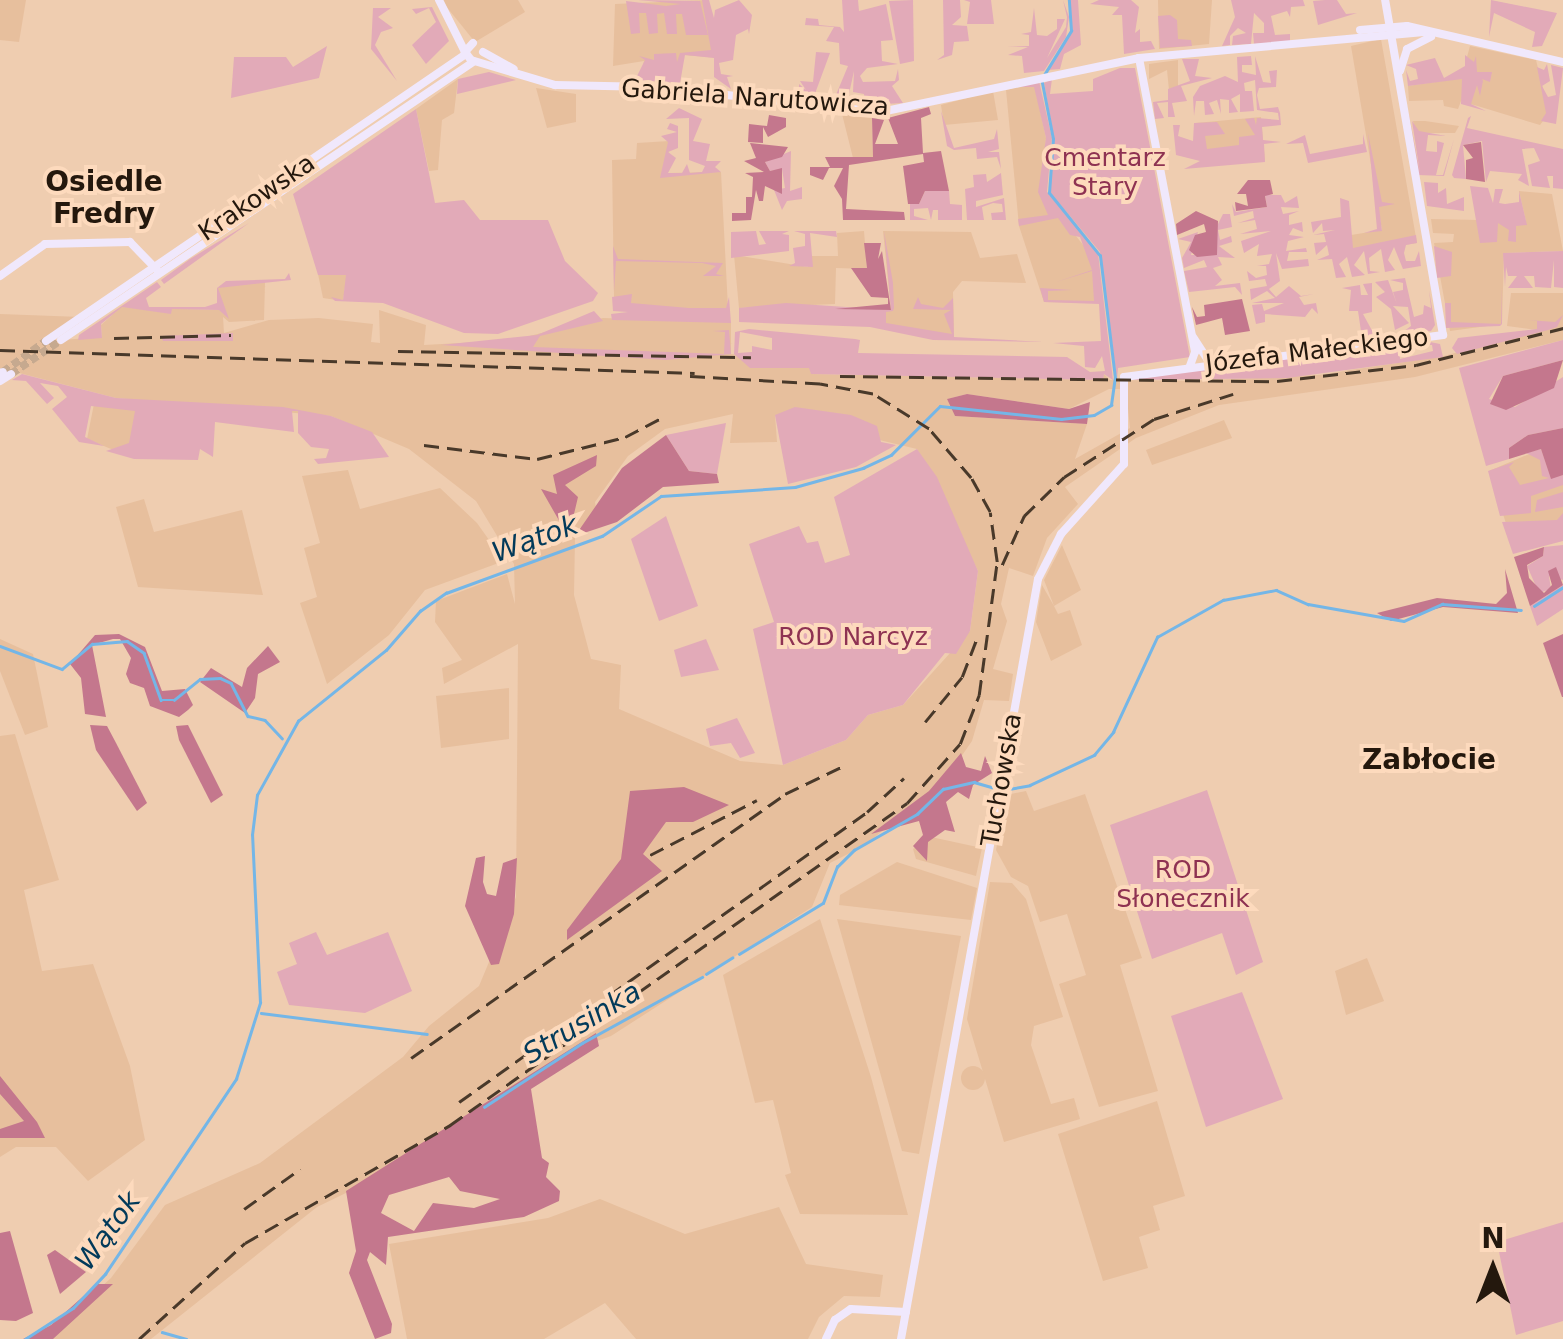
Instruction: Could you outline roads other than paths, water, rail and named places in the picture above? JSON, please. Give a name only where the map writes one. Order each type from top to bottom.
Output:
[{"type":"street","points":[[439,0],[474,61]]},
{"type":"street","points":[[1386,0],[1399,80]]},
{"type":"street","points":[[1388,13],[1407,26],[1427,32]]},
{"type":"street","points":[[1390,28],[1407,26]]},
{"type":"street","name":"Gabriela Narutowicza","points":[[455,27],[483,52],[531,78]]},
{"type":"street","points":[[1390,28],[1427,32],[1563,62]]},
{"type":"street","name":"Gabriela Narutowicza","points":[[474,61],[531,78],[881,112],[1139,58],[1295,47],[1390,28]]},
{"type":"street","points":[[1399,80],[1402,58],[1416,40],[1457,38]]},
{"type":"street","name":"Krakowska","points":[[60,340],[466,53],[473,43]]},
{"type":"street","name":"Krakowska","points":[[46,341],[158,271],[483,52]]},
{"type":"street","points":[[1139,58],[1191,334],[1190,366]]},
{"type":"street","name":"Józefa Małeckiego","points":[[1190,366],[1443,336],[1399,80]]},
{"type":"street","points":[[0,276],[45,244],[130,242],[158,271]]},
{"type":"street","points":[[1191,334],[1210,363]]},
{"type":"street","name":"Tuchowska","points":[[902,1339],[1045,556],[1126,459],[1124,377],[1190,366]]},
{"type":"street","points":[[826,1339],[835,1320],[851,1309],[906,1312]]},
{"type":"waterway","name":"Wątok","points":[[1044,75],[1071,31],[1069,0]]},
{"type":"waterway","name":"Wątok","points":[[25,1339],[73,1308],[105,1274],[236,1079],[260,1003],[252,835],[257,795],[298,721],[386,650],[420,611],[446,593],[602,536],[661,496],[795,487],[863,468],[891,455],[940,406],[1061,419],[1094,415],[1111,405],[1115,378],[1100,256],[1049,193],[1053,139],[1042,83]]},
{"type":"waterway","name":"Strusinka","points":[[1534,606],[1563,587]]},
{"type":"waterway","name":"Strusinka","points":[[1003,790],[1030,785],[1094,755],[1113,732],[1157,637],[1223,600],[1276,590],[1308,604],[1404,621],[1442,604],[1521,610]]},
{"type":"waterway","points":[[0,646],[62,669],[92,644],[127,641],[144,653],[161,700],[174,700],[200,679],[220,678],[231,683],[248,716],[265,720],[282,738]]},
{"type":"waterway","name":"Strusinka","points":[[739,954],[823,903],[837,867],[854,850],[917,814],[943,789],[974,782],[995,788]]},
{"type":"waterway","name":"Strusinka","points":[[706,974],[732,958]]},
{"type":"waterway","name":"Strusinka","points":[[484,1107],[582,1043],[702,977]]},
{"type":"waterway","name":"Strusinka","points":[[261,1013],[427,1034]]},
{"type":"waterway","points":[[162,1332],[186,1339]]},
{"type":"tunnel","points":[[11,374],[61,340]]},
{"type":"tunnel","points":[[3,372],[46,341]]},
{"type":"railway","points":[[840,376],[1277,381],[1416,365],[1563,328]]},
{"type":"railway","points":[[114,338],[231,335]]},
{"type":"railway","points":[[0,350],[695,373]]},
{"type":"railway","points":[[398,351],[751,357]]},
{"type":"railway","points":[[139,1339],[245,1243],[450,1125],[907,803],[960,744],[979,695],[997,562],[990,512],[971,478],[929,429],[873,394],[820,384],[682,376]]},
{"type":"railway","points":[[1002,565],[1024,516],[1064,477],[1154,419],[1233,394]]},
{"type":"railway","points":[[424,445],[537,459],[625,437],[665,416]]},
{"type":"railway","points":[[925,722],[962,677],[977,638]]},
{"type":"railway","points":[[411,1058],[785,794],[841,767]]},
{"type":"railway","points":[[459,1102],[867,812],[904,778]]},
{"type":"railway","points":[[650,855],[757,800]]},
{"type":"railway","points":[[244,1209],[300,1169]]},
{"type":"district","name":"Osiedle Fredry","points":[[104,198]]},
{"type":"district","name":"Zabłocie","points":[[1429,760]]},
{"type":"park label","name":"Cmentarz Stary","points":[[1105,174]]},
{"type":"park label","name":"ROD Narcyz","points":[[853,637]]},
{"type":"park label","name":"ROD Słonecznik","points":[[1183,886]]}]
